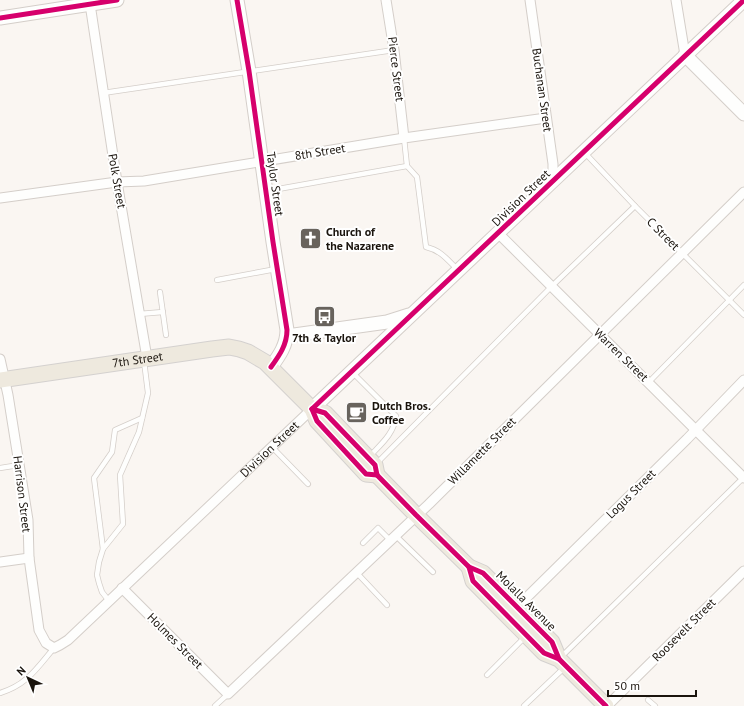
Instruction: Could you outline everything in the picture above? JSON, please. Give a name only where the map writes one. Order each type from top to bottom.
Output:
[{"type":"main road","name":"7th Street","points":[[2,379],[229,347],[248,352],[271,367]]},
{"type":"main road","name":"Molalla Avenue","points":[[271,367],[312,410],[317,421],[366,474],[374,466],[416,516],[469,567],[482,573],[552,642],[563,662],[606,706]]},
{"type":"main road","name":"Molalla Avenue","points":[[469,567],[473,581],[526,635],[544,653],[563,662]]},
{"type":"street","points":[[0,18],[117,0]]},
{"type":"street","name":"Taylor Street","points":[[237,0],[286,324],[287,336],[284,347],[271,367]]},
{"type":"street","name":"Pierce Street","points":[[386,0],[394,50],[404,138]]},
{"type":"street","name":"Buchanan Street","points":[[530,0],[554,181]]},
{"type":"street","points":[[676,0],[685,55],[744,114]]},
{"type":"street","name":"Division Street","points":[[54,648],[68,640],[744,0]]},
{"type":"street","name":"Polk Street","points":[[92,3],[103,93],[140,314],[145,358]]},
{"type":"street","name":"8th Street","points":[[0,198],[117,182],[144,181],[404,138],[546,118]]},
{"type":"street","name":"Willamette Street","points":[[228,694],[416,516],[744,192]]},
{"type":"street","name":"Warren Street","points":[[498,233],[744,478]]},
{"type":"street","points":[[287,336],[388,322],[407,316],[416,311]]},
{"type":"street","name":"Harrison Street","points":[[0,359],[2,379],[8,395],[28,520],[29,558],[39,630],[46,643],[54,648]]},
{"type":"street","name":"Logus Street","points":[[518,607],[687,439],[744,380]]},
{"type":"street","points":[[0,562],[29,558]]},
{"type":"street","name":"Roosevelt Street","points":[[606,706],[744,571]]},
{"type":"street","name":"Holmes Street","points":[[122,588],[228,694]]},
{"type":"lane","points":[[103,93],[394,50]]},
{"type":"lane","points":[[404,138],[407,166],[417,177],[426,247],[441,253],[458,271]]},
{"type":"lane","name":"C Street","points":[[584,152],[635,206],[744,315]]},
{"type":"lane","points":[[266,192],[407,166]]},
{"type":"lane","points":[[374,466],[540,300],[552,286],[635,206]]},
{"type":"lane","points":[[217,280],[277,269]]},
{"type":"lane","points":[[649,382],[744,285]]},
{"type":"lane","points":[[160,292],[166,335]]},
{"type":"lane","points":[[140,314],[163,312]]},
{"type":"lane","points":[[103,548],[123,524],[120,475],[139,432],[148,394],[145,358]]},
{"type":"lane","points":[[352,372],[396,416],[389,435],[374,466]]},
{"type":"lane","points":[[109,601],[102,592],[97,574],[103,548],[94,478],[112,452],[115,430],[142,418]]},
{"type":"lane","points":[[272,447],[308,484]]},
{"type":"lane","points":[[0,468],[19,465]]},
{"type":"lane","points":[[524,706],[563,662],[744,478]]},
{"type":"lane","points":[[363,543],[378,528],[393,538],[433,572]]},
{"type":"lane","points":[[356,572],[388,605]]},
{"type":"lane","points":[[487,675],[526,635]]},
{"type":"lane","points":[[0,692],[12,689],[26,679],[36,670],[54,648]]},
{"type":"lane","name":"Willamette Street","points":[[215,706],[228,694]]},
{"type":"lane","points":[[648,700],[655,706]]},
{"type":"cycle path","points":[[0,18],[117,0]]},
{"type":"cycle path","points":[[237,0],[249,71],[287,330],[286,341],[280,354],[271,367]]},
{"type":"cycle path","points":[[312,409],[744,0]]},
{"type":"cycle path","points":[[312,409],[325,413],[375,465],[377,475],[416,515],[469,567],[483,573],[552,642],[559,659]]},
{"type":"cycle path","points":[[312,409],[317,421],[366,474],[377,475]]},
{"type":"cycle path","points":[[469,567],[473,581],[544,653],[559,659],[606,706]]},
{"type":"place","name":"Church of the Nazarene","points":[[310,239]]},
{"type":"place","name":"7th & Taylor","points":[[324,317]]},
{"type":"place","name":"Dutch Bros. Coffee","points":[[356,413]]}]
